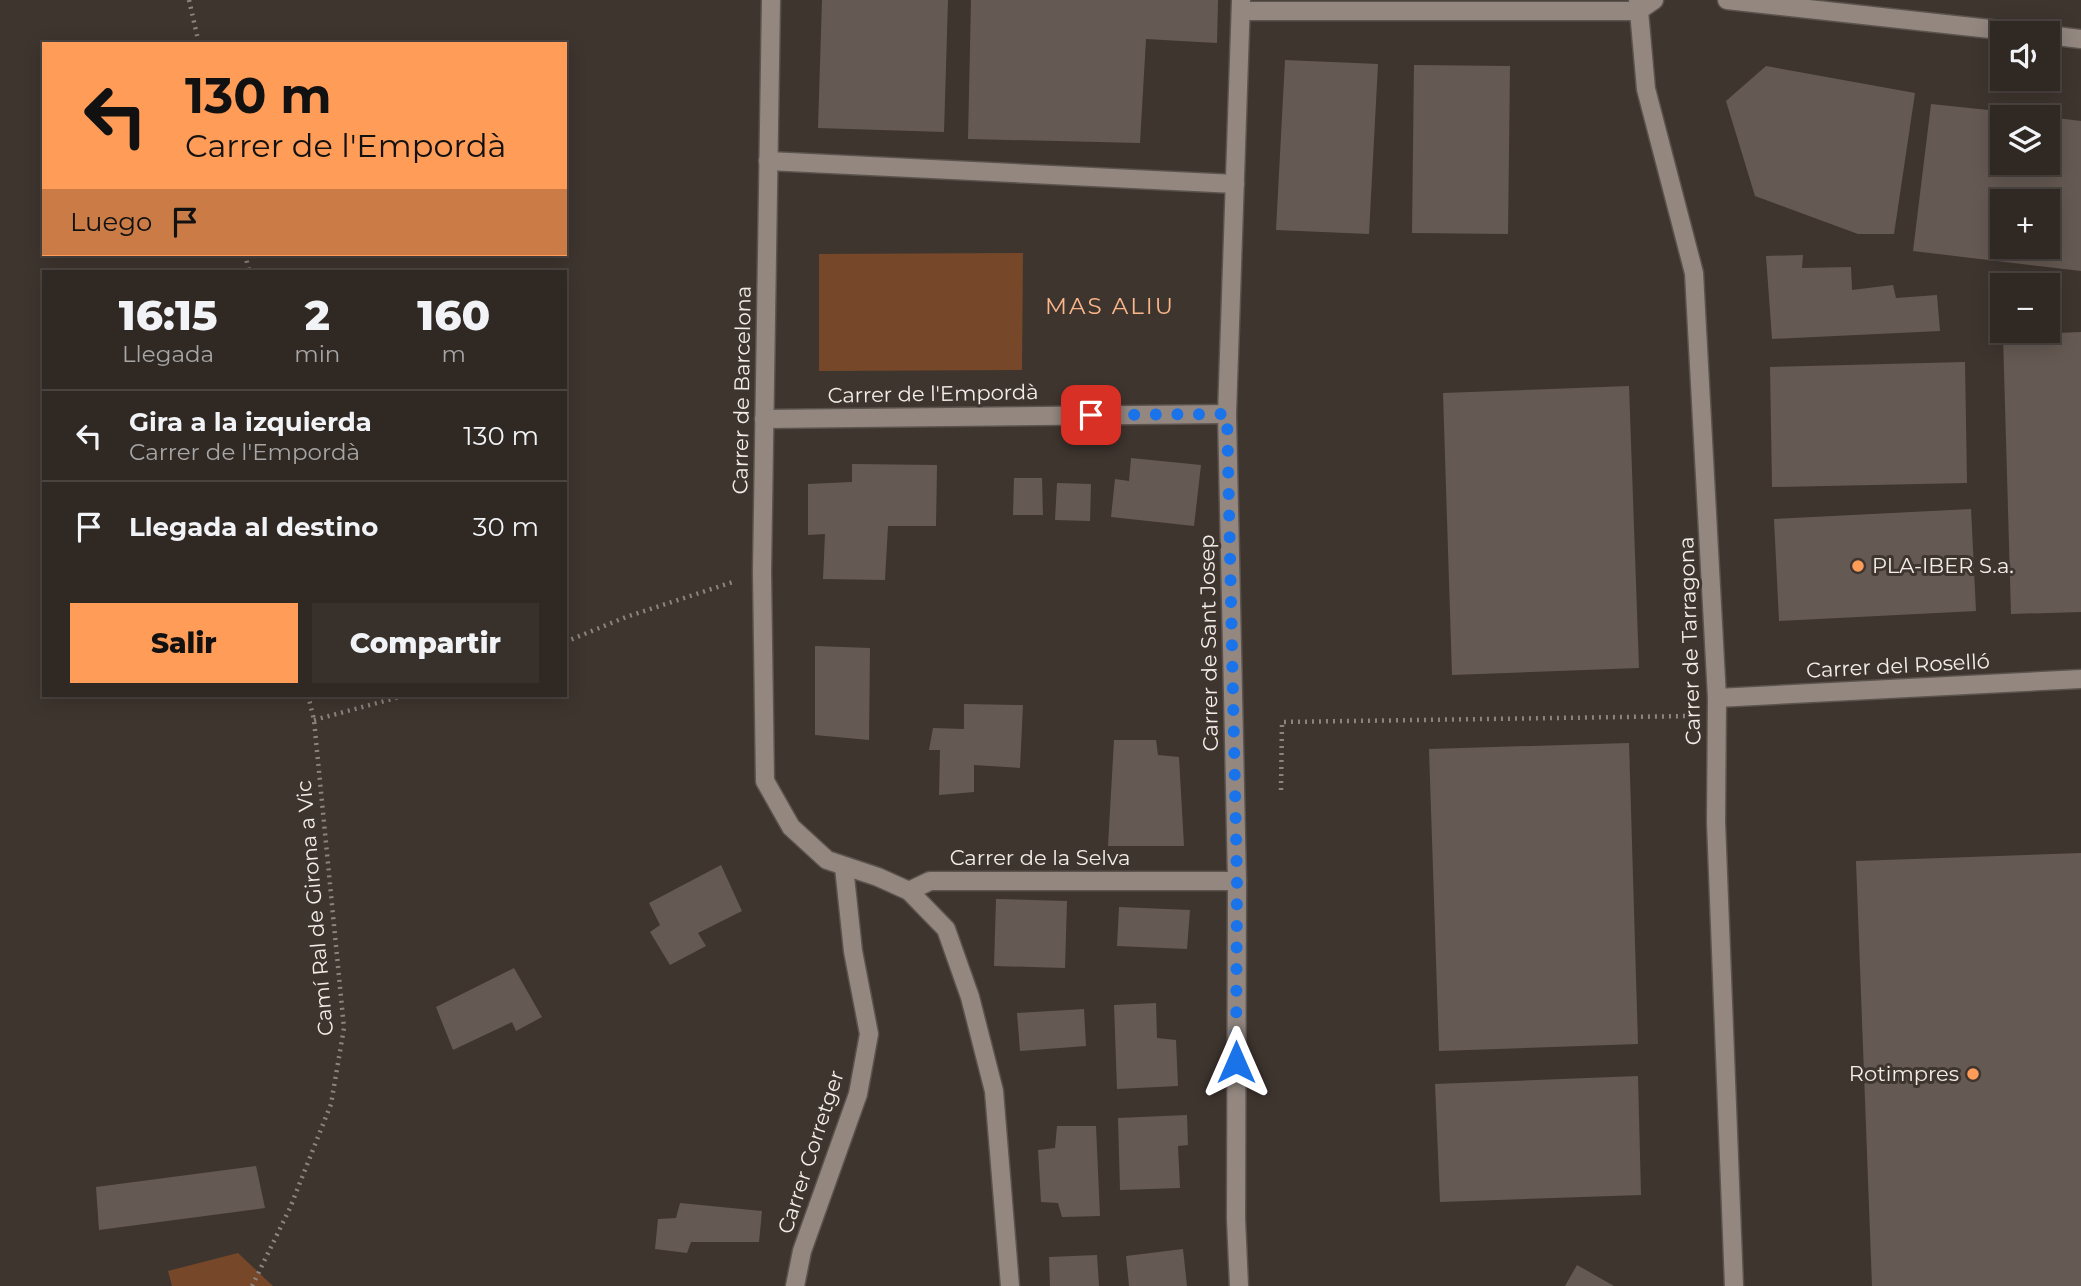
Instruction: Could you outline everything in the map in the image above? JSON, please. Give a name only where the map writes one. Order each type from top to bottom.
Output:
[{"type":"street","name":"Carrer de Barcelona","points":[[771,0],[762,572],[765,781],[790,827],[827,860],[844,867]]},
{"type":"street","points":[[1241,6],[1638,6],[1654,0]]},
{"type":"street","points":[[1727,0],[1990,29]]},
{"type":"street","name":"Carrer de Sant Josep","points":[[1239,1286],[1236,1219],[1237,881],[1227,414],[1241,6]]},
{"type":"street","name":"Carrer de Tarragona","points":[[1638,6],[1646,89],[1694,273],[1717,707],[1716,822],[1734,1286]]},
{"type":"street","points":[[2060,37],[2081,39]]},
{"type":"street","points":[[768,161],[1235,184]]},
{"type":"street","name":"Carrer de l'Empordà","points":[[764,419],[1227,414]]},
{"type":"street","name":"Carrer del Roselló","points":[[1717,707],[2081,679]]},
{"type":"street","points":[[844,867],[878,877],[909,891],[946,929],[970,997],[994,1091],[1010,1286]]},
{"type":"street","name":"Carrer Corretger","points":[[795,1286],[802,1251],[858,1094],[869,1034],[853,951],[844,867]]},
{"type":"street","name":"Carrer de la Selva","points":[[909,891],[930,881],[1237,881]]},
{"type":"path","points":[[189,0],[198,42]]},
{"type":"path","points":[[567,641],[626,617],[762,572]]},
{"type":"path","name":"Camí Ral de Girona a Vic","points":[[251,1285],[290,1208],[331,1104],[344,1028],[314,720],[308,697]]},
{"type":"path","points":[[314,720],[400,697]]},
{"type":"path","points":[[1281,790],[1282,722],[1717,707]]},
{"type":"shaded area","points":[[1023,253],[1022,370],[819,371],[819,254]]},
{"type":"shaded area","points":[[238,1253],[273,1286],[172,1286],[168,1271]]},
{"type":"building","points":[[822,0],[948,0],[944,132],[818,128]]},
{"type":"building","points":[[971,0],[1218,0],[1217,43],[1146,39],[1140,143],[968,139]]},
{"type":"building","points":[[1285,60],[1378,64],[1369,234],[1276,230]]},
{"type":"building","points":[[1414,65],[1510,66],[1508,234],[1412,233]]},
{"type":"building","points":[[1766,66],[1915,93],[1894,234],[1858,234],[1755,196],[1726,101]]},
{"type":"building","points":[[1931,104],[1990,110],[1990,175],[2060,175],[2060,118],[2081,121],[2081,271],[1913,251]]},
{"type":"building","points":[[1803,255],[1802,268],[1851,267],[1852,290],[1893,285],[1896,298],[1937,295],[1940,331],[1772,339],[1766,256]]},
{"type":"building","points":[[2081,332],[2081,612],[2011,614],[2003,343],[2060,343],[2060,333]]},
{"type":"building","points":[[1965,362],[1967,483],[1772,487],[1770,367]]},
{"type":"building","points":[[1629,386],[1639,668],[1452,675],[1443,393]]},
{"type":"building","points":[[1131,458],[1201,465],[1194,526],[1111,517],[1115,479],[1129,481]]},
{"type":"building","points":[[852,464],[937,465],[936,526],[888,526],[885,580],[823,579],[825,534],[808,535],[808,484],[852,482]]},
{"type":"building","points":[[1014,478],[1042,478],[1043,515],[1013,515]]},
{"type":"building","points":[[1057,483],[1091,484],[1090,521],[1055,520]]},
{"type":"building","points":[[1971,509],[1976,611],[1779,621],[1774,519]]},
{"type":"building","points":[[815,646],[870,648],[869,740],[815,735]]},
{"type":"building","points":[[964,704],[1023,705],[1020,768],[974,765],[974,792],[939,795],[940,750],[929,750],[933,728],[964,729]]},
{"type":"building","points":[[1114,740],[1156,740],[1158,755],[1179,757],[1184,846],[1108,846]]},
{"type":"building","points":[[1629,743],[1638,1044],[1439,1051],[1429,749]]},
{"type":"building","name":"Rotimpres","points":[[2081,853],[2081,1286],[1872,1286],[1856,861]]},
{"type":"building","points":[[721,865],[742,911],[698,933],[706,946],[670,965],[650,932],[660,925],[649,903]]},
{"type":"building","points":[[996,899],[1067,901],[1065,968],[994,966]]},
{"type":"building","points":[[1119,907],[1190,910],[1187,949],[1117,946]]},
{"type":"building","points":[[514,968],[542,1017],[516,1031],[512,1022],[453,1050],[436,1007]]},
{"type":"building","points":[[1156,1003],[1157,1038],[1176,1040],[1178,1086],[1117,1089],[1114,1005]]},
{"type":"building","points":[[1084,1009],[1086,1046],[1020,1051],[1017,1013]]},
{"type":"building","points":[[1638,1076],[1641,1195],[1440,1202],[1435,1084]]},
{"type":"building","points":[[1187,1115],[1188,1145],[1178,1146],[1180,1188],[1120,1190],[1118,1118]]},
{"type":"building","points":[[1057,1126],[1096,1126],[1100,1216],[1062,1217],[1058,1203],[1041,1202],[1038,1150],[1055,1148]]},
{"type":"building","points":[[256,1166],[265,1208],[99,1230],[96,1187]]},
{"type":"building","points":[[680,1203],[762,1211],[759,1242],[691,1242],[687,1253],[655,1249],[658,1219],[676,1218]]},
{"type":"building","points":[[1183,1249],[1187,1286],[1129,1286],[1126,1256]]},
{"type":"building","points":[[1097,1255],[1099,1286],[1050,1286],[1049,1257]]},
{"type":"building","points":[[1577,1265],[1614,1286],[1565,1286]]},
{"type":"place","name":"PLA-IBER S.a.","points":[[1858,566]]},
{"type":"place","name":"Rotimpres","points":[[1973,1074]]},
{"type":"district","name":"MAS ALIU","points":[[1110,306]]},
{"type":"route","points":[[1091,415],[1227,414],[1237,881],[1236,1062]]}]
